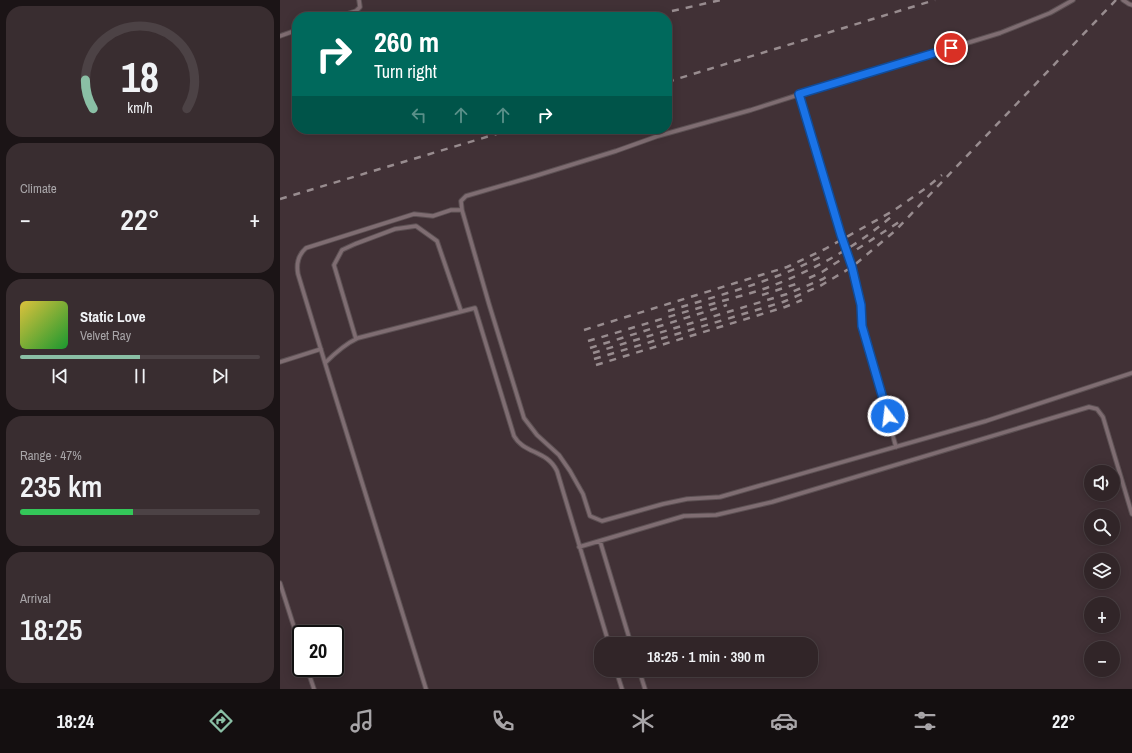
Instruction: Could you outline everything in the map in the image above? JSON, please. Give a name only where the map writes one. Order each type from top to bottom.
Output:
[{"type":"lane","points":[[353,12],[360,7],[359,0]]},
{"type":"lane","points":[[672,132],[1000,33],[1050,13],[1073,0]]},
{"type":"lane","points":[[1123,0],[1132,5]]},
{"type":"lane","points":[[280,36],[292,32]]},
{"type":"lane","points":[[799,94],[852,267],[861,305],[862,326],[896,447]]},
{"type":"lane","points":[[665,134],[616,151],[466,196],[461,201],[462,210],[489,304],[524,418],[536,435],[559,455],[570,471],[583,494],[590,516],[602,521],[663,504],[688,499],[720,498],[986,421],[1132,373]]},
{"type":"lane","points":[[426,689],[325,363],[298,274],[297,266],[298,258],[301,252],[306,248],[414,214],[433,216],[451,210],[462,210]]},
{"type":"lane","points":[[356,339],[334,265],[342,250],[395,229],[416,226],[437,241],[461,312]]},
{"type":"lane","points":[[325,363],[338,350],[356,339],[475,308],[514,436],[520,444],[545,457],[554,465],[557,471],[606,637]]},
{"type":"lane","points":[[280,362],[321,349]]},
{"type":"lane","points":[[579,546],[684,516],[716,516],[772,502],[1089,407],[1097,409],[1103,417],[1132,514]]},
{"type":"lane","points":[[600,541],[629,637]]},
{"type":"lane","points":[[280,584],[293,625]]},
{"type":"lane","points":[[310,677],[314,689]]},
{"type":"lane","points":[[618,677],[622,689]]},
{"type":"lane","points":[[641,677],[645,689]]},
{"type":"railway","points":[[672,11],[721,0]]},
{"type":"railway","points":[[672,80],[935,0]]},
{"type":"railway","points":[[594,359],[783,302],[820,286],[852,267],[895,231],[1116,0]]},
{"type":"railway","points":[[280,199],[496,134]]},
{"type":"railway","points":[[584,330],[787,267],[825,249],[893,211],[942,175]]},
{"type":"railway","points":[[588,341],[769,287],[834,257],[864,238],[892,216]]},
{"type":"railway","points":[[809,278],[822,272],[899,222]]},
{"type":"railway","points":[[668,311],[767,280],[824,255]]},
{"type":"railway","points":[[593,353],[787,294],[823,279],[830,274]]},
{"type":"railway","points":[[762,295],[796,284]]},
{"type":"railway","points":[[596,365],[785,307],[802,300]]},
{"type":"railway","points":[[590,348],[727,305]]},
{"type":"route","points":[[888,416],[862,326],[861,305],[852,267],[799,94],[951,48]]}]
